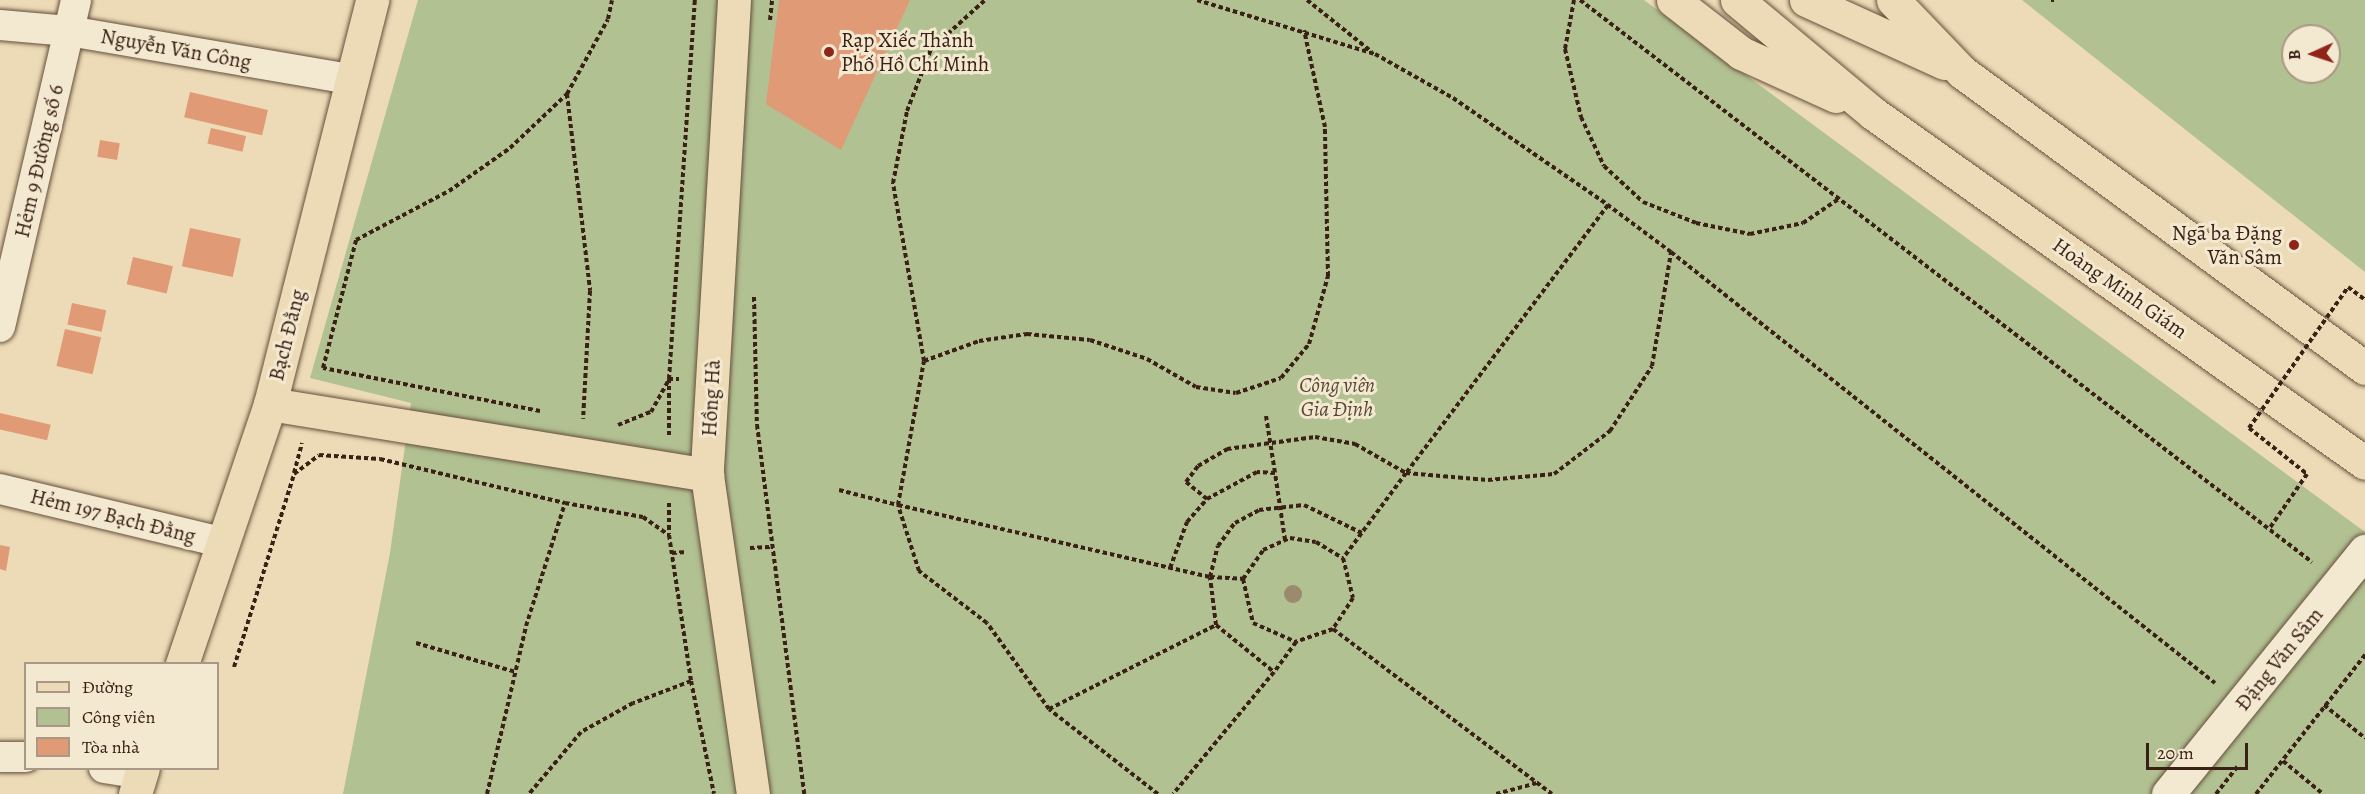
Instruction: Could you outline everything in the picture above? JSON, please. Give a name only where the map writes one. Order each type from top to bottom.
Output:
[{"type":"main road","name":"Bạch Đằng","points":[[182,662],[225,543],[270,404],[372,0]]},
{"type":"main road","name":"Hồng Hà","points":[[734,0],[706,475],[753,794]]},
{"type":"main road","name":"Hoàng Minh Giám","points":[[1673,0],[1741,52],[1874,114]]},
{"type":"main road","name":"Hoàng Minh Giám","points":[[1737,0],[1874,114],[2365,463]]},
{"type":"main road","points":[[1806,0],[1962,72]]},
{"type":"main road","points":[[1893,0],[1962,72],[2365,368]]},
{"type":"main road","points":[[270,404],[706,475]]},
{"type":"street","name":"Hẻm 9 Đường số 6","points":[[0,327],[76,0]]},
{"type":"street","name":"Nguyễn Văn Công","points":[[0,25],[69,31],[351,79]]},
{"type":"street","name":"Hẻm 197 Bạch Đằng","points":[[0,489],[225,543]]},
{"type":"street","name":"Đặng Văn Sâm","points":[[2168,794],[2365,551]]},
{"type":"street","points":[[0,757],[24,758]]},
{"type":"street","points":[[111,770],[140,779]]},
{"type":"path","points":[[546,412],[323,368],[356,240],[449,190],[510,148],[567,94],[608,19],[612,0]]},
{"type":"path","points":[[607,423],[618,425],[651,412],[669,379],[695,0]]},
{"type":"path","points":[[768,31],[772,0]]},
{"type":"path","points":[[985,0],[931,49],[907,111],[892,183],[924,361],[898,505],[919,571],[987,623],[1049,709],[1158,794]]},
{"type":"path","points":[[1197,0],[1304,30],[1375,54]]},
{"type":"path","points":[[1307,0],[1375,54],[1453,98],[1608,205],[1671,252],[2220,687]]},
{"type":"path","points":[[1574,0],[1564,49],[1581,117],[1604,166],[1643,202],[1696,223],[1750,234],[1803,223],[1840,198]]},
{"type":"path","points":[[1580,0],[2321,569]]},
{"type":"path","points":[[924,361],[979,341],[1027,334],[1090,340],[1146,358],[1197,387],[1236,393],[1281,378],[1309,345],[1328,276],[1325,127],[1304,30]]},
{"type":"path","points":[[567,94],[590,291],[585,419]]},
{"type":"path","points":[[1343,558],[1608,205]]},
{"type":"path","points":[[1208,499],[1186,483],[1198,466],[1227,449],[1269,439],[1315,437],[1355,444],[1406,473],[1488,480],[1554,474],[1610,431],[1652,366],[1671,252]]},
{"type":"path","points":[[2269,529],[2307,474],[2249,428],[2348,287],[2365,300]]},
{"type":"path","points":[[754,293],[757,425],[804,794]]},
{"type":"path","points":[[1266,416],[1278,507],[1285,540]]},
{"type":"path","points":[[576,418],[596,421]]},
{"type":"path","points":[[234,667],[294,474],[319,456],[380,459],[565,503],[643,516],[669,535],[691,681],[714,794]]},
{"type":"path","points":[[1170,568],[1187,522],[1208,499],[1257,472],[1275,473]]},
{"type":"path","points":[[839,490],[1210,577],[1243,579]]},
{"type":"path","points":[[487,794],[516,672],[565,503]]},
{"type":"path","points":[[1274,672],[1216,625],[1210,577],[1218,546],[1235,523],[1278,507],[1326,511],[1362,533]]},
{"type":"path","points":[[1173,794],[1296,642],[1333,629],[1353,597],[1343,558],[1316,542],[1285,540],[1263,550],[1243,579],[1253,623],[1296,642]]},
{"type":"path","points":[[1049,709],[1216,625]]},
{"type":"path","points":[[1333,629],[1552,794]]},
{"type":"path","points":[[416,643],[516,672]]},
{"type":"path","points":[[2256,794],[2365,655]]},
{"type":"path","points":[[2360,662],[2365,666]]},
{"type":"path","points":[[529,794],[581,732],[633,703],[691,681]]},
{"type":"path","points":[[2324,705],[2365,738]]},
{"type":"path","points":[[2283,761],[2323,794]]},
{"type":"path","points":[[1496,794],[1537,782]]},
{"type":"green space","name":"Công viên Gia Định","points":[[418,0],[1644,0],[2365,532],[2365,794],[343,794],[390,553],[411,403],[310,378]]},
{"type":"green space","points":[[2022,0],[2365,0],[2365,272]]},
{"type":"building","name":"Rạp Xiếc Thành Phố Hồ Chí Minh","points":[[779,0],[910,0],[841,150],[766,104]]},
{"type":"building","points":[[190,92],[268,110],[262,135],[184,117]]},
{"type":"building","points":[[211,128],[246,136],[242,152],[207,144]]},
{"type":"building","points":[[100,140],[120,143],[117,160],[97,157]]},
{"type":"building","points":[[190,228],[241,239],[233,277],[182,266]]},
{"type":"building","points":[[133,257],[173,266],[167,294],[127,284]]},
{"type":"building","points":[[72,303],[106,310],[102,332],[67,325]]},
{"type":"building","points":[[65,329],[101,337],[93,374],[56,366]]},
{"type":"building","points":[[0,413],[51,425],[47,440],[0,429]]},
{"type":"building","points":[[0,545],[10,547],[6,571],[0,569]]},
{"type":"place","name":"Rạp Xiếc Thành Phố Hồ Chí Minh","points":[[829,52]]},
{"type":"place","name":"Ngã ba Đặng Văn Sâm","points":[[2294,245]]}]
